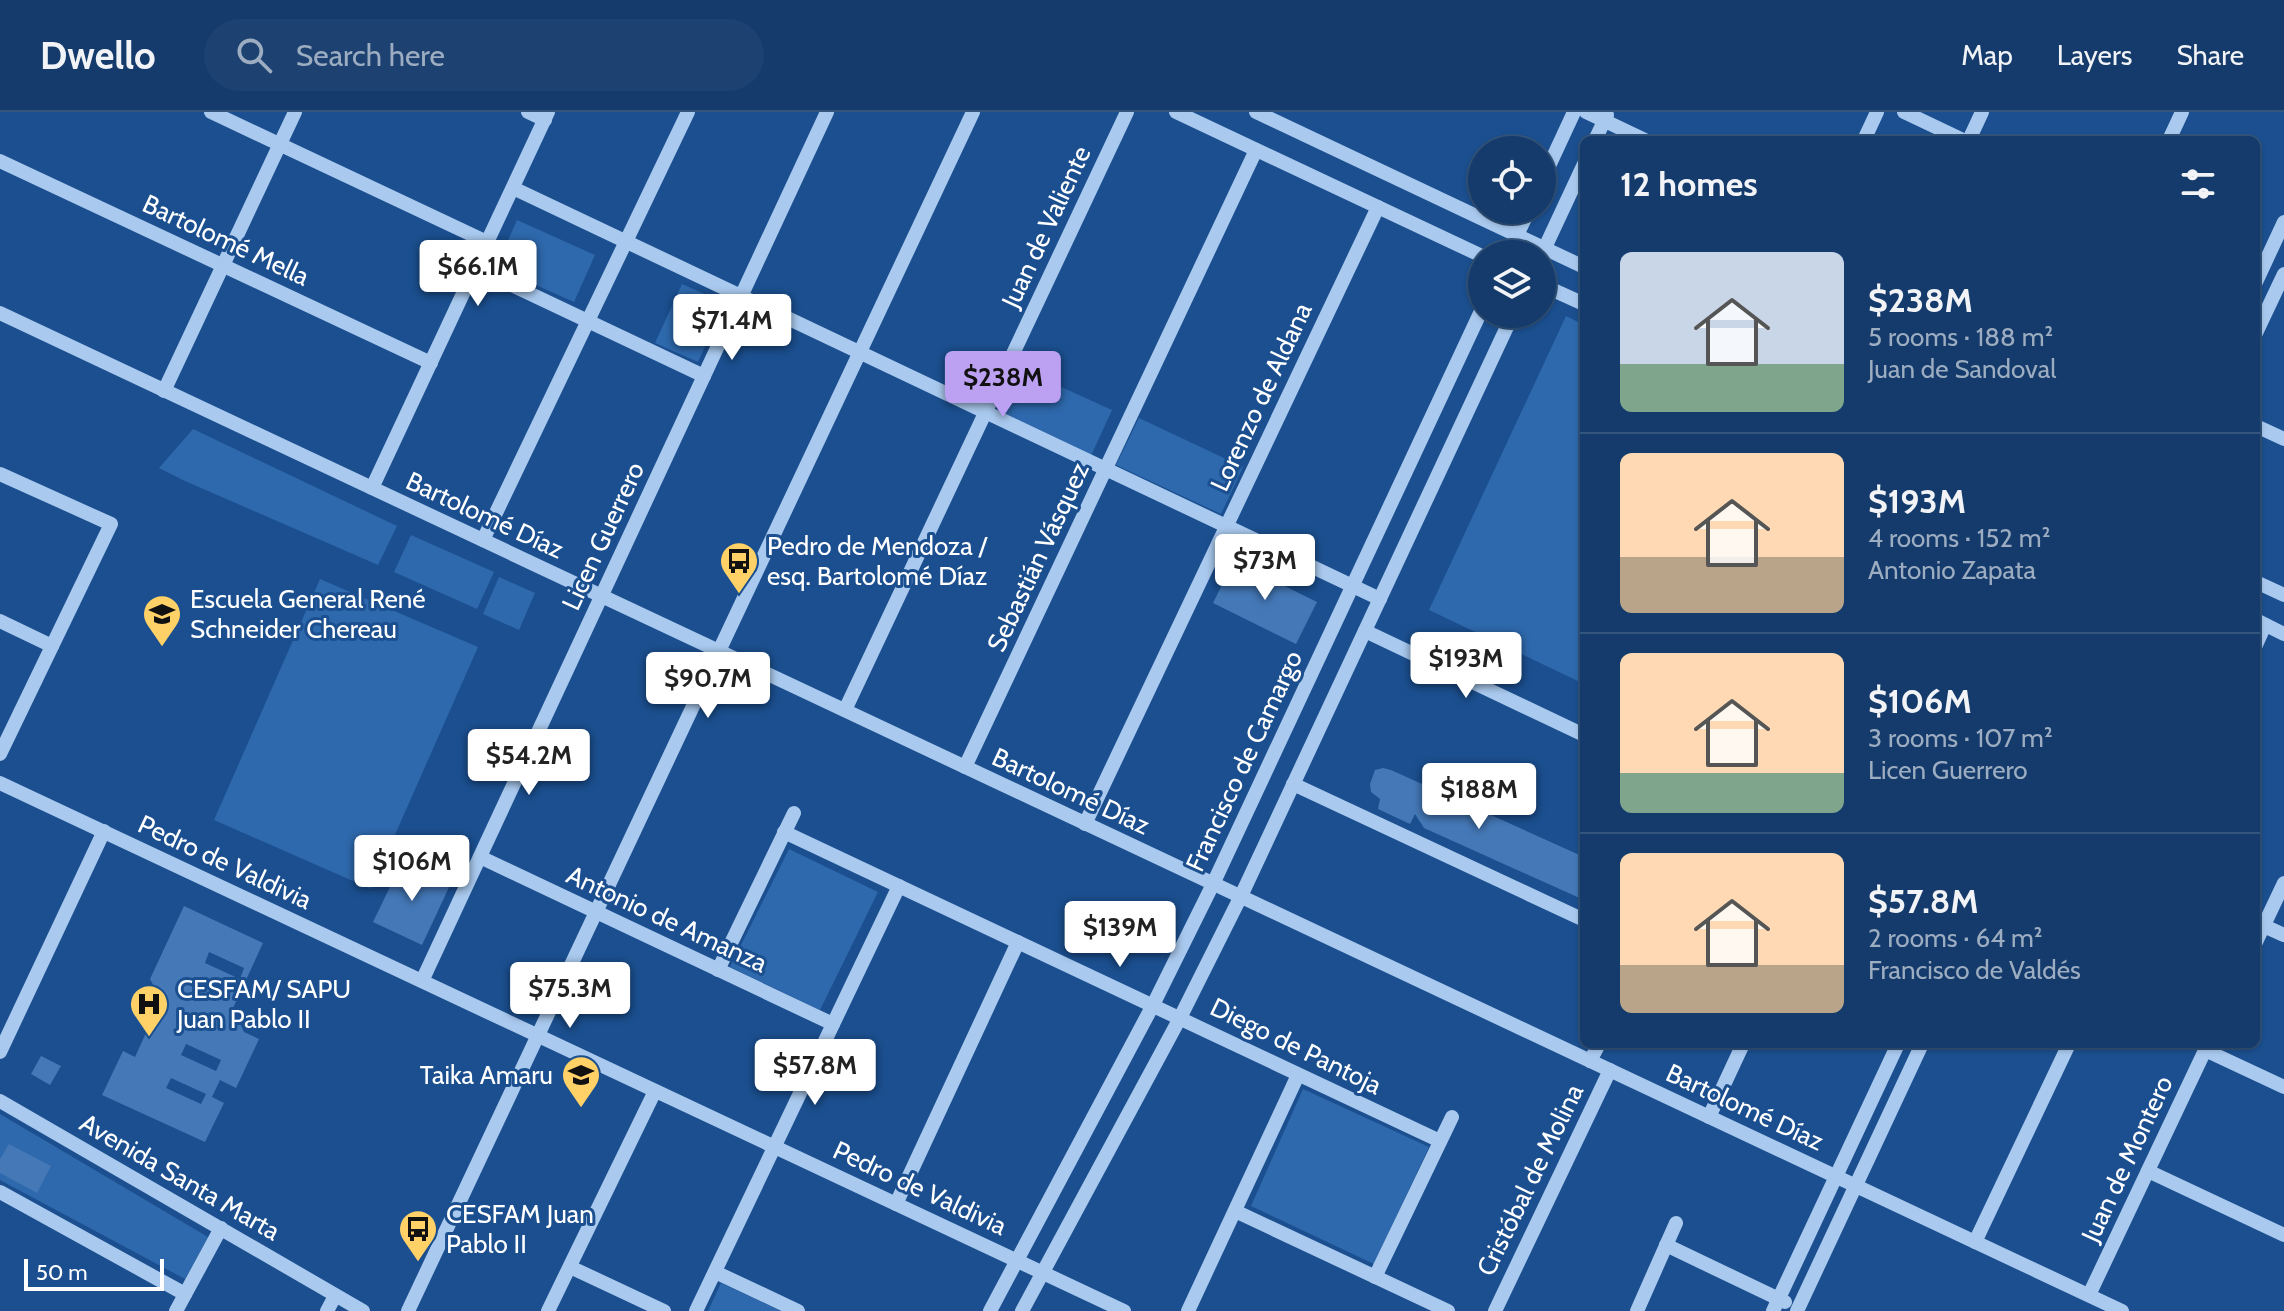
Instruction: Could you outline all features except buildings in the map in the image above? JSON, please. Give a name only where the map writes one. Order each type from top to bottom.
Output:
[{"type":"street","points":[[211,112],[487,242]]},
{"type":"street","points":[[164,391],[295,112]]},
{"type":"street","points":[[372,488],[547,116],[528,112]]},
{"type":"street","points":[[483,540],[688,112]]},
{"type":"street","name":"Licen Guerrero","points":[[422,981],[827,112]]},
{"type":"street","points":[[408,1311],[973,112]]},
{"type":"street","name":"Juan de Valiente","points":[[845,710],[1127,112]]},
{"type":"street","points":[[1176,112],[1468,249]]},
{"type":"street","points":[[1256,112],[1525,240]]},
{"type":"street","points":[[1556,151],[1574,112]]},
{"type":"street","points":[[1586,112],[1606,116],[1638,136]]},
{"type":"street","points":[[1866,136],[1877,112]]},
{"type":"street","points":[[1904,112],[1957,136]]},
{"type":"street","points":[[1968,136],[1982,112]]},
{"type":"street","points":[[2171,136],[2182,112]]},
{"type":"street","points":[[1597,136],[1606,116]]},
{"type":"street","name":"Sebastián Vásquez","points":[[965,767],[1256,150]]},
{"type":"street","name":"Bartolomé Mella","points":[[0,161],[431,363]]},
{"type":"street","points":[[1548,240],[1580,172]]},
{"type":"street","points":[[513,188],[1380,599]]},
{"type":"street","name":"Lorenzo de Aldana","points":[[1085,824],[1378,207]]},
{"type":"street","points":[[2260,273],[2284,222]]},
{"type":"street","points":[[1515,240],[1522,224]]},
{"type":"street","points":[[1556,256],[1580,265]]},
{"type":"street","points":[[476,268],[704,376]]},
{"type":"street","points":[[2260,326],[2280,291],[2284,274]]},
{"type":"street","points":[[1556,291],[1580,302]]},
{"type":"street","name":"Bartolomé Díaz","points":[[0,313],[2122,1311]]},
{"type":"street","name":"Francisco de Camargo","points":[[990,1311],[1153,1005],[1213,884],[1473,328]]},
{"type":"street","name":"Francisco de Camargo","points":[[1022,1311],[1180,1018],[1241,896],[1506,328]]},
{"type":"street","points":[[2260,428],[2284,439]]},
{"type":"street","points":[[0,474],[111,524],[0,754]]},
{"type":"street","points":[[2260,584],[2284,595]]},
{"type":"street","points":[[0,621],[52,646]]},
{"type":"street","points":[[2261,623],[2284,634]]},
{"type":"street","points":[[1365,631],[1580,733]]},
{"type":"street","name":"Pedro de Valdivia","points":[[0,783],[1124,1311]]},
{"type":"street","points":[[1293,784],[1580,918]]},
{"type":"street","points":[[718,970],[794,813]]},
{"type":"street","points":[[0,1052],[104,831]]},
{"type":"street","name":"Diego de Pantoja","points":[[784,832],[1440,1141]]},
{"type":"street","name":"Antonio de Amanza","points":[[480,857],[833,1024]]},
{"type":"street","points":[[2260,934],[2284,883]]},
{"type":"street","points":[[696,1311],[899,886]]},
{"type":"street","points":[[2264,926],[2284,935]]},
{"type":"street","points":[[896,1204],[1018,942]]},
{"type":"street","name":"Cristóbal de Molina","points":[[1590,1061],[1597,1048]]},
{"type":"street","points":[[1709,1117],[1741,1048]]},
{"type":"street","points":[[1775,1305],[1896,1048]]},
{"type":"street","points":[[1666,1245],[1775,1305],[1799,1310],[1920,1048]]},
{"type":"street","points":[[1975,1242],[2067,1048]]},
{"type":"street","name":"Juan de Montero","points":[[2089,1295],[2207,1048]]},
{"type":"street","points":[[2209,1048],[2284,1087]]},
{"type":"street","name":"Cristóbal de Molina","points":[[1495,1311],[1610,1070]]},
{"type":"street","points":[[1188,1311],[1298,1075]]},
{"type":"street","points":[[548,1311],[655,1091]]},
{"type":"street","name":"Avenida Santa Marta","points":[[0,1101],[363,1311]]},
{"type":"street","points":[[1375,1277],[1452,1117]]},
{"type":"street","points":[[2148,1171],[2284,1235]]},
{"type":"street","points":[[0,1192],[185,1294]]},
{"type":"street","points":[[1235,1211],[1448,1311]]},
{"type":"street","points":[[1637,1311],[1676,1223]]},
{"type":"street","points":[[176,1311],[221,1228]]},
{"type":"street","points":[[570,1267],[664,1311]]},
{"type":"street","points":[[715,1272],[798,1311]]},
{"type":"street","points":[[327,1311],[335,1296]]},
{"type":"shaded area","points":[[517,220],[595,255],[574,302],[496,267]]},
{"type":"shaded area","points":[[682,284],[725,303],[698,362],[655,343]]},
{"type":"shaded area","points":[[1566,316],[1580,323],[1580,682],[1429,610]]},
{"type":"shaded area","points":[[1017,367],[1112,410],[1090,458],[995,415]]},
{"type":"shaded area","points":[[1139,418],[1243,467],[1221,514],[1116,465]]},
{"type":"shaded area","points":[[193,429],[397,526],[378,565],[159,468]]},
{"type":"shaded area","points":[[411,535],[494,572],[477,609],[394,572]]},
{"type":"shaded area","points":[[499,577],[535,593],[519,630],[483,614]]},
{"type":"shaded area","points":[[320,579],[478,647],[371,889],[214,820]]},
{"type":"shaded area","points":[[789,849],[878,892],[820,1010],[730,967]]},
{"type":"shaded area","points":[[1303,1089],[1429,1147],[1374,1264],[1251,1206]]},
{"type":"shaded area","points":[[0,1114],[208,1237],[185,1279],[0,1180]]},
{"type":"shaded area","points":[[721,1283],[781,1311],[708,1311]]},
{"type":"place","name":"Pedro de Mendoza / esq. Bartolomé Díaz","points":[[739,595]]},
{"type":"place","name":"Escuela General René Schneider Chereau","points":[[162,648]]},
{"type":"place","name":"CESFAM/ SAPU Juan Pablo II","points":[[149,1038]]},
{"type":"place","name":"Taika Amaru","points":[[581,1109]]},
{"type":"place","name":"CESFAM Juan Pablo II","points":[[418,1263]]}]
